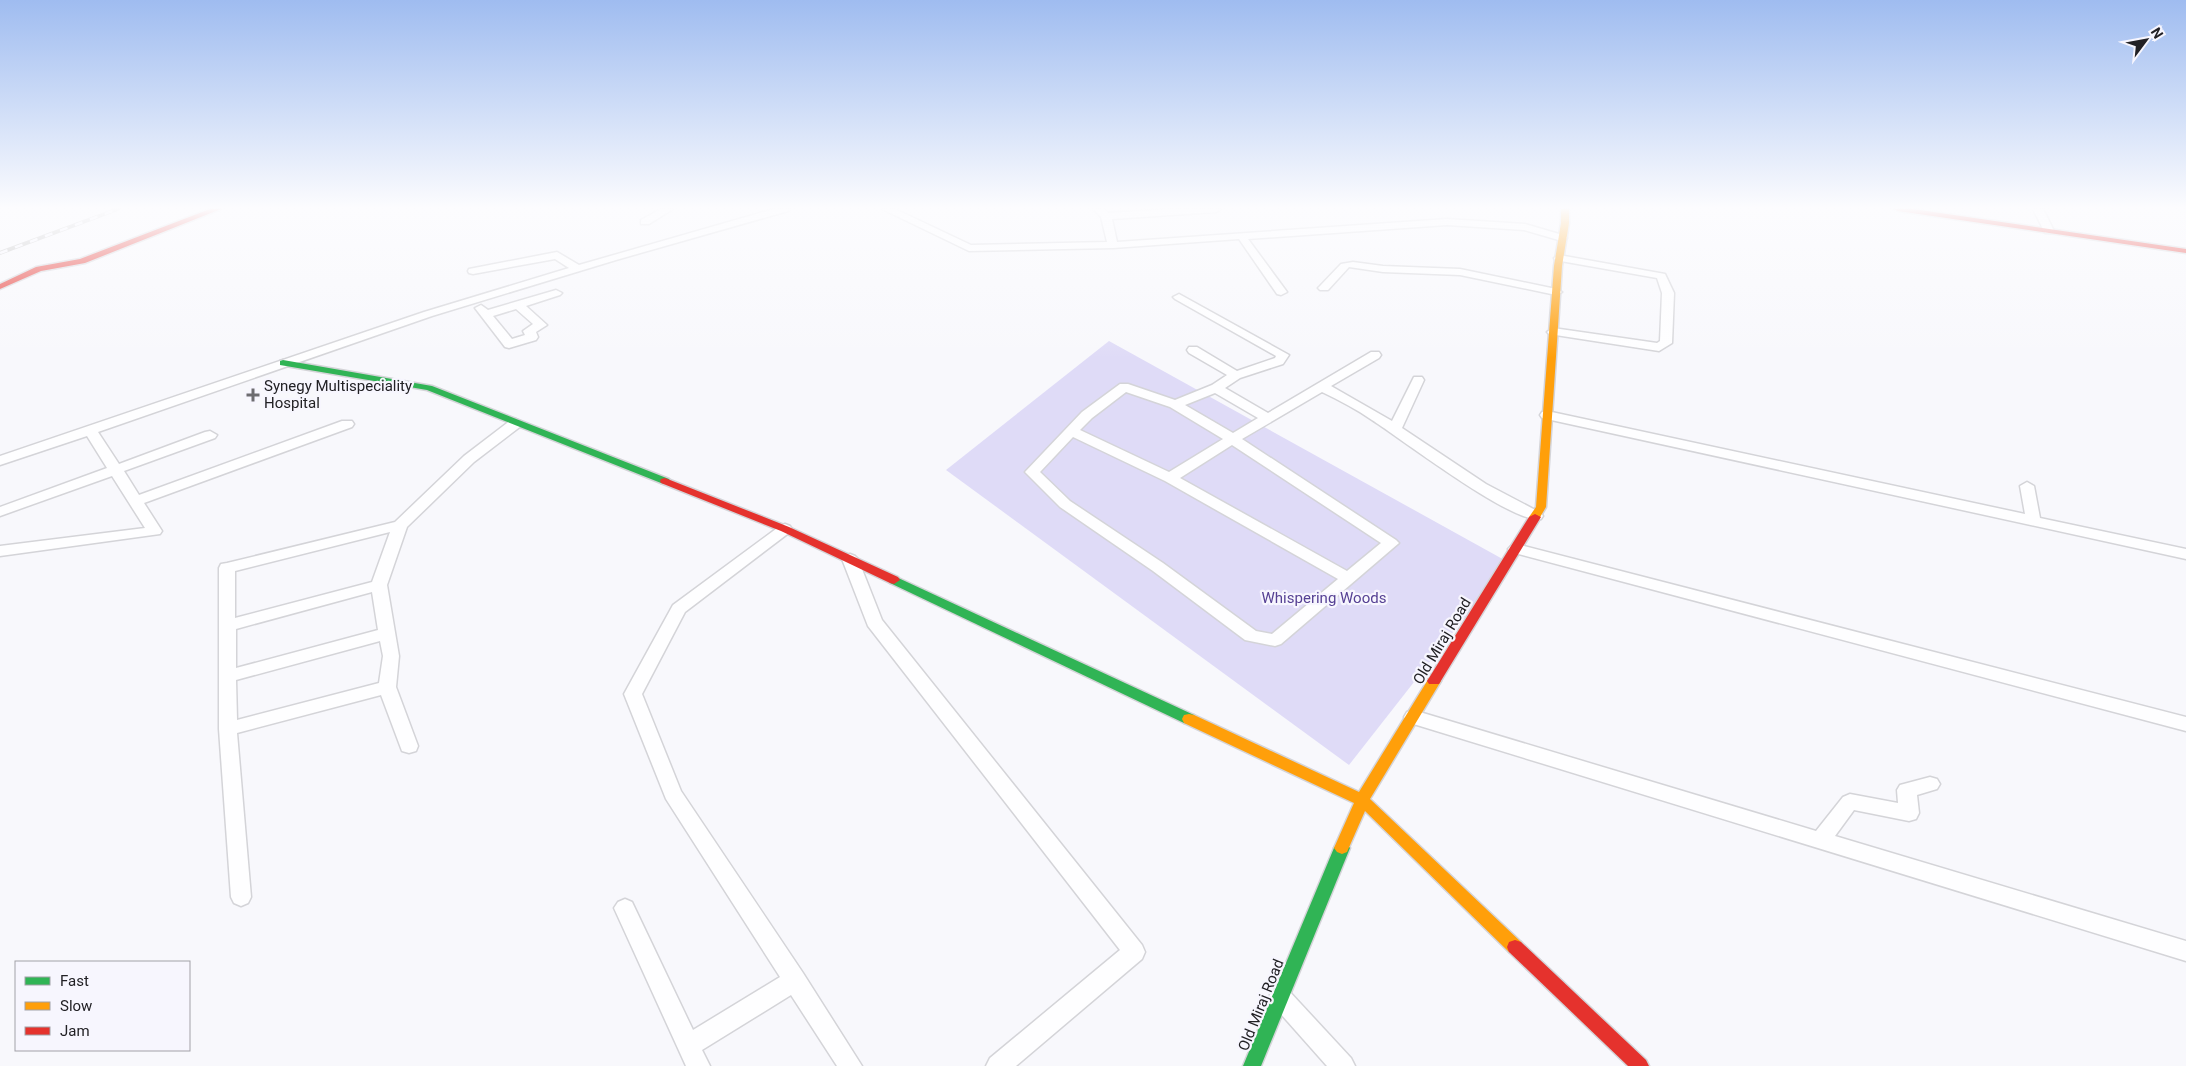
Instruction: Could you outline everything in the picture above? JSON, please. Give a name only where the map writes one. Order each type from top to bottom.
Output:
[{"type":"street","points":[[0,286],[38,269],[82,262],[90,259]]},
{"type":"street","points":[[473,271],[537,259]]},
{"type":"street","points":[[563,259],[577,268]]},
{"type":"street","points":[[0,460],[283,363],[474,300],[610,259]]},
{"type":"street","points":[[1257,259],[1281,292]]},
{"type":"street","name":"Old Miraj Road","points":[[1252,1066],[1362,800],[1541,508],[1559,259]]},
{"type":"street","points":[[1553,332],[1659,347],[1666,343],[1668,293],[1662,276],[1563,259]]},
{"type":"street","points":[[1324,288],[1349,266],[1460,272],[1556,292]]},
{"type":"street","points":[[486,314],[556,293]]},
{"type":"street","points":[[1175,404],[1216,388],[1236,374],[1279,361],[1283,355],[1179,297]]},
{"type":"street","points":[[474,300],[509,344],[532,337],[529,331],[541,325],[519,305]]},
{"type":"street","points":[[1193,350],[1236,374]]},
{"type":"street","points":[[1170,478],[1185,467],[1234,440],[1267,418],[1375,355]]},
{"type":"street","points":[[283,363],[429,388],[786,529],[1362,800],[1640,1066]]},
{"type":"street","points":[[1396,429],[1418,380]]},
{"type":"street","points":[[1322,386],[1396,429],[1511,506],[1536,516]]},
{"type":"street","points":[[1124,388],[1175,404],[1234,440],[1391,543],[1275,640],[1251,636],[1158,567],[1065,504],[1032,472],[1072,431],[1087,415],[1124,388]]},
{"type":"street","points":[[1216,388],[1267,418]]},
{"type":"street","points":[[1547,415],[2186,554]]},
{"type":"street","points":[[409,746],[387,687],[391,656],[379,585],[400,525],[469,459],[516,423]]},
{"type":"street","points":[[136,501],[347,424]]},
{"type":"street","points":[[0,551],[155,531],[90,430]]},
{"type":"street","points":[[1072,431],[1170,478],[1349,580]]},
{"type":"street","points":[[0,512],[210,435]]},
{"type":"street","points":[[2027,486],[2033,520]]},
{"type":"street","points":[[241,897],[228,729],[227,568],[400,525]]},
{"type":"street","points":[[786,529],[679,609],[633,694],[673,794],[850,1066]]},
{"type":"street","points":[[1516,549],[2186,724]]},
{"type":"street","points":[[850,559],[874,622],[1134,952],[998,1066]]},
{"type":"street","points":[[227,626],[379,585]]},
{"type":"street","points":[[228,676],[387,633]]},
{"type":"street","points":[[228,729],[387,687]]},
{"type":"street","points":[[1413,717],[2186,950]]},
{"type":"street","points":[[1820,840],[1850,802],[1909,813],[1906,790],[1930,784]]},
{"type":"street","points":[[625,908],[698,1066]]},
{"type":"street","points":[[689,1045],[795,980]]},
{"type":"street","points":[[1280,997],[1343,1066]]},
{"type":"green space","name":"Whispering Woods","points":[[1109,341],[1508,562],[1349,765],[946,470]]},
{"type":"traffic: fast","points":[[283,363],[429,388],[665,481]]},
{"type":"traffic: fast","points":[[894,580],[1189,719]]},
{"type":"traffic: fast","points":[[1252,1066],[1342,848]]},
{"type":"traffic: slow","points":[[1535,517],[1541,507],[1559,259]]},
{"type":"traffic: slow","points":[[1342,848],[1362,800],[1434,681]]},
{"type":"traffic: slow","points":[[1189,719],[1362,800],[1515,947]]},
{"type":"traffic: jam","points":[[0,287],[39,269],[88,259]]},
{"type":"traffic: jam","points":[[665,481],[785,529],[894,580]]},
{"type":"traffic: jam","points":[[1434,681],[1535,517]]},
{"type":"traffic: jam","points":[[1515,947],[1640,1066]]},
{"type":"place","name":"Synegy Multispeciality Hospital","points":[[253,395]]}]
